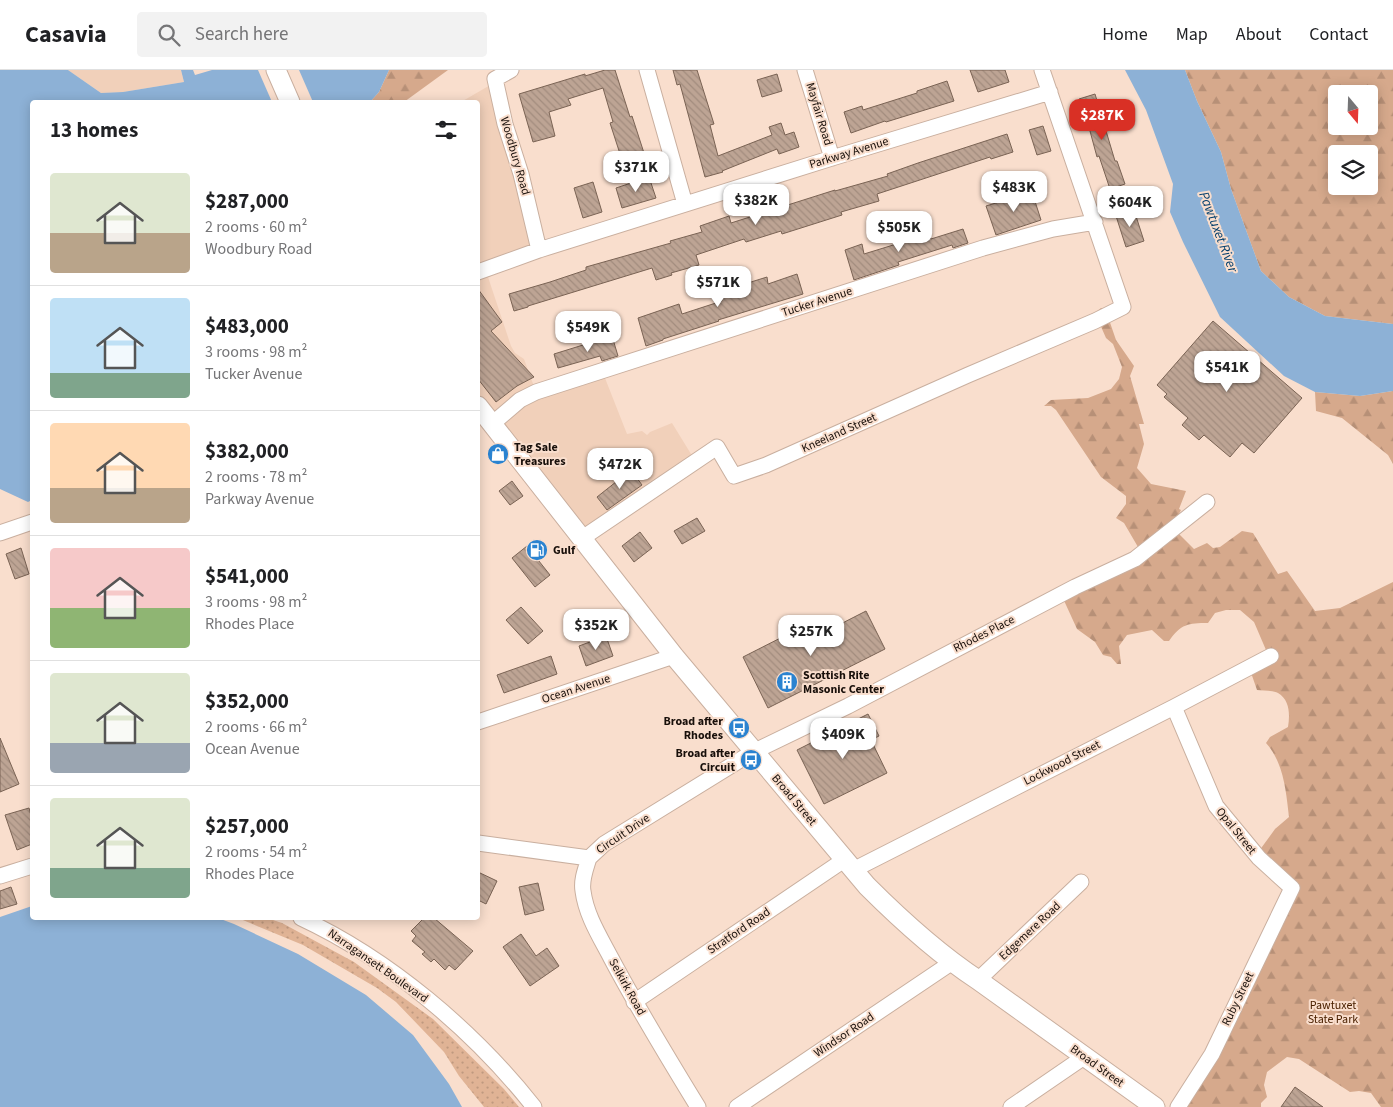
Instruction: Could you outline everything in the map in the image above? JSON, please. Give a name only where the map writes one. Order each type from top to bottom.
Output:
[{"type":"main road","points":[[277,73],[289,100]]},
{"type":"main road","name":"Broad Street","points":[[480,409],[674,656],[849,865],[902,921],[951,963],[978,980],[1154,1107]]},
{"type":"street","name":"Woodbury Road","points":[[511,70],[495,79],[505,124],[521,174],[539,250]]},
{"type":"street","points":[[647,70],[686,204]]},
{"type":"street","name":"Mayfair Road","points":[[805,70],[832,158]]},
{"type":"street","points":[[1042,70],[1095,222]]},
{"type":"street","name":"Parkway Avenue","points":[[480,271],[539,250],[1050,92]]},
{"type":"street","name":"Kneeland Street","points":[[582,539],[717,447],[734,476],[766,465],[1123,307],[1095,222]]},
{"type":"street","name":"Tucker Avenue","points":[[492,424],[520,400],[553,386],[983,248],[1053,229],[1095,222]]},
{"type":"street","name":"Rhodes Place","points":[[754,752],[848,706],[1032,609],[1135,559],[1207,502]]},
{"type":"street","points":[[0,533],[30,523]]},
{"type":"street","name":"Ocean Avenue","points":[[480,721],[674,656]]},
{"type":"street","name":"Lockwood Street","points":[[849,865],[1174,707],[1271,656]]},
{"type":"street","name":"Opal Street","points":[[1174,707],[1216,806],[1259,858],[1292,888]]},
{"type":"street","name":"Circuit Drive","points":[[480,843],[589,858],[604,844],[754,752]]},
{"type":"street","name":"Selkirk Road","points":[[589,858],[584,873],[583,890],[597,932],[634,1002],[698,1107]]},
{"type":"street","name":"Stratford Road","points":[[634,1002],[849,865]]},
{"type":"street","points":[[2,871],[30,866]]},
{"type":"street","name":"Edgemere Road","points":[[978,980],[1082,882]]},
{"type":"street","name":"Ruby Street","points":[[1178,1107],[1212,1054],[1292,888]]},
{"type":"street","name":"Narragansett Boulevard","points":[[312,920],[329,923],[444,1012],[534,1107]]},
{"type":"street","name":"Windsor Road","points":[[737,1107],[951,963]]},
{"type":"street","points":[[1011,1107],[1084,1057]]},
{"type":"shaded area","points":[[68,70],[181,70],[184,82],[123,92],[101,93]]},
{"type":"shaded area","points":[[492,84],[540,251],[486,271],[511,346],[515,353],[524,359],[536,392],[603,373],[627,434],[642,431],[647,435],[672,423],[691,454],[690,458],[582,539],[480,411],[480,100],[464,100]]},
{"type":"shaded area","points":[[243,920],[273,920],[282,923],[354,962],[433,1019],[504,1089],[519,1107],[484,1107],[459,1076],[444,1052],[396,1002],[377,988],[303,945]]},
{"type":"green space","points":[[389,70],[448,70],[407,100],[372,100],[379,92]]},
{"type":"green space","points":[[1185,70],[1393,70],[1393,324],[1325,316],[1289,297],[1261,271],[1231,189],[1221,152]]},
{"type":"green space","name":"Pawtuxet State Park","points":[[1101,308],[1105,308],[1116,340],[1134,366],[1130,376],[1144,424],[1139,424],[1144,444],[1137,468],[1151,484],[1186,491],[1179,509],[1181,510],[1172,527],[1194,549],[1207,543],[1213,548],[1220,547],[1242,531],[1253,533],[1278,574],[1287,571],[1315,611],[1340,608],[1393,582],[1393,1107],[1381,1107],[1371,1093],[1350,1092],[1299,1059],[1287,1057],[1267,1072],[1264,1085],[1267,1097],[1261,1103],[1261,1107],[1179,1107],[1288,898],[1259,851],[1275,829],[1289,817],[1285,788],[1277,759],[1266,743],[1270,737],[1288,727],[1289,713],[1285,700],[1278,693],[1257,690],[1248,664],[1266,653],[1266,650],[1254,622],[1240,610],[1226,610],[1215,613],[1208,623],[1195,623],[1181,628],[1169,641],[1164,641],[1152,630],[1127,635],[1119,646],[1121,664],[1117,664],[1111,657],[1103,655],[1095,642],[1077,629],[1061,594],[1116,565],[1138,547],[1124,523],[1116,518],[1126,504],[1126,496],[1101,477],[1056,410],[1051,406],[1044,406],[1051,400],[1088,398],[1111,389],[1119,379],[1122,367],[1113,344],[1106,338],[1095,313]]},
{"type":"green space","points":[[1393,391],[1393,464],[1388,455],[1342,418],[1316,411],[1315,392],[1360,396]]},
{"type":"water","points":[[0,70],[68,70],[101,93],[123,92],[184,82],[181,70],[193,70],[195,75],[212,70],[389,70],[379,92],[372,100],[30,100],[30,501],[28,502],[0,489]]},
{"type":"water","name":"Pawtuxet River","points":[[1125,70],[1185,70],[1221,152],[1231,189],[1261,271],[1289,297],[1325,316],[1393,324],[1393,391],[1360,396],[1315,392],[1284,376],[1220,317],[1170,212],[1173,184],[1146,110]]},
{"type":"water","points":[[30,907],[30,920],[223,920],[234,924],[298,954],[366,995],[413,1035],[449,1084],[462,1107],[0,1107],[0,917]]},
{"type":"pier","points":[[258,70],[299,70],[312,100],[271,100]]},
{"type":"building","points":[[605,70],[615,70],[644,153],[622,160],[610,123],[613,122],[603,88],[568,99],[571,105],[549,112],[555,136],[533,142],[519,94],[585,74],[585,76]]},
{"type":"building","points":[[673,70],[697,70],[714,124],[710,125],[718,156],[772,135],[769,127],[781,123],[785,135],[794,132],[799,147],[779,154],[777,149],[723,172],[705,177],[680,84],[677,85]]},
{"type":"building","points":[[970,70],[1005,70],[1009,82],[978,92]]},
{"type":"building","points":[[777,74],[782,91],[762,97],[757,80]]},
{"type":"building","points":[[947,81],[954,101],[851,133],[844,112],[862,106],[863,110],[917,93],[917,91]]},
{"type":"building","points":[[1095,94],[1115,161],[1117,161],[1125,184],[1110,189],[1099,156],[1097,157],[1079,99]]},
{"type":"building","points":[[1043,126],[1051,151],[1037,155],[1029,130]]},
{"type":"building","points":[[1007,134],[1013,152],[991,159],[990,157],[877,194],[879,201],[841,212],[842,215],[782,234],[781,231],[746,242],[744,239],[696,255],[699,265],[671,273],[672,275],[656,280],[652,268],[514,311],[509,294],[586,270],[586,267],[671,243],[670,241],[702,232],[700,226],[729,216],[731,223],[835,190],[888,176],[887,174],[918,163]]},
{"type":"building","points":[[649,177],[656,198],[622,208],[616,188]]},
{"type":"building","points":[[593,182],[602,212],[583,218],[574,188]]},
{"type":"building","points":[[1032,192],[1041,220],[996,235],[986,206]]},
{"type":"building","points":[[1134,210],[1144,241],[1126,247],[1116,216]]},
{"type":"building","points":[[963,229],[968,243],[953,248],[952,245],[898,262],[899,265],[854,280],[845,250],[862,244],[864,254],[929,234],[931,239]]},
{"type":"building","points":[[797,274],[803,294],[718,320],[646,346],[638,318],[679,304],[682,314],[722,301],[719,292],[767,277],[768,284]]},
{"type":"building","points":[[480,292],[502,322],[491,331],[534,377],[517,386],[496,402],[480,382]]},
{"type":"building","points":[[1213,321],[1302,398],[1254,453],[1242,443],[1230,457],[1204,435],[1199,440],[1182,425],[1188,418],[1164,397],[1167,394],[1157,385]]},
{"type":"building","points":[[612,336],[618,356],[602,361],[600,356],[558,368],[554,354]]},
{"type":"building","points":[[631,470],[642,485],[607,510],[597,497]]},
{"type":"building","points":[[512,481],[523,496],[510,505],[499,491]]},
{"type":"building","points":[[697,518],[705,531],[682,544],[674,531]]},
{"type":"building","points":[[640,532],[652,548],[634,562],[622,546]]},
{"type":"building","points":[[527,546],[550,575],[535,587],[512,558]]},
{"type":"building","points":[[21,548],[29,574],[15,579],[6,554]]},
{"type":"building","points":[[521,607],[543,631],[528,644],[506,620]]},
{"type":"building","name":"Scottish Rite Masonic Center","points":[[866,611],[885,649],[768,708],[743,657],[814,621],[821,634]]},
{"type":"building","points":[[606,636],[613,656],[586,666],[579,646]]},
{"type":"building","points":[[551,656],[557,674],[504,693],[497,675]]},
{"type":"building","points":[[868,714],[879,736],[871,740],[887,773],[824,804],[797,750]]},
{"type":"building","points":[[0,738],[19,784],[0,792]]},
{"type":"building","points":[[29,808],[30,845],[17,850],[5,815]]},
{"type":"building","points":[[480,873],[497,881],[486,904],[480,901]]},
{"type":"building","points":[[538,883],[544,910],[525,915],[519,887]]},
{"type":"building","points":[[11,887],[17,904],[0,909],[0,891]]},
{"type":"building","points":[[422,920],[436,920],[473,951],[455,970],[449,965],[445,970],[434,959],[431,962],[422,954],[425,952],[412,941],[416,936],[411,931]]},
{"type":"building","points":[[521,934],[536,956],[547,948],[559,966],[530,986],[503,947]]},
{"type":"building","points":[[1295,1087],[1323,1107],[1281,1107]]},
{"type":"place","name":"Tag Sale Treasures","points":[[498,454]]},
{"type":"place","name":"Gulf","points":[[537,550]]},
{"type":"place","name":"Scottish Rite Masonic Center","points":[[787,682]]},
{"type":"place","name":"Broad after Rhodes","points":[[739,728]]},
{"type":"place","name":"Broad after Circuit","points":[[751,760]]}]
